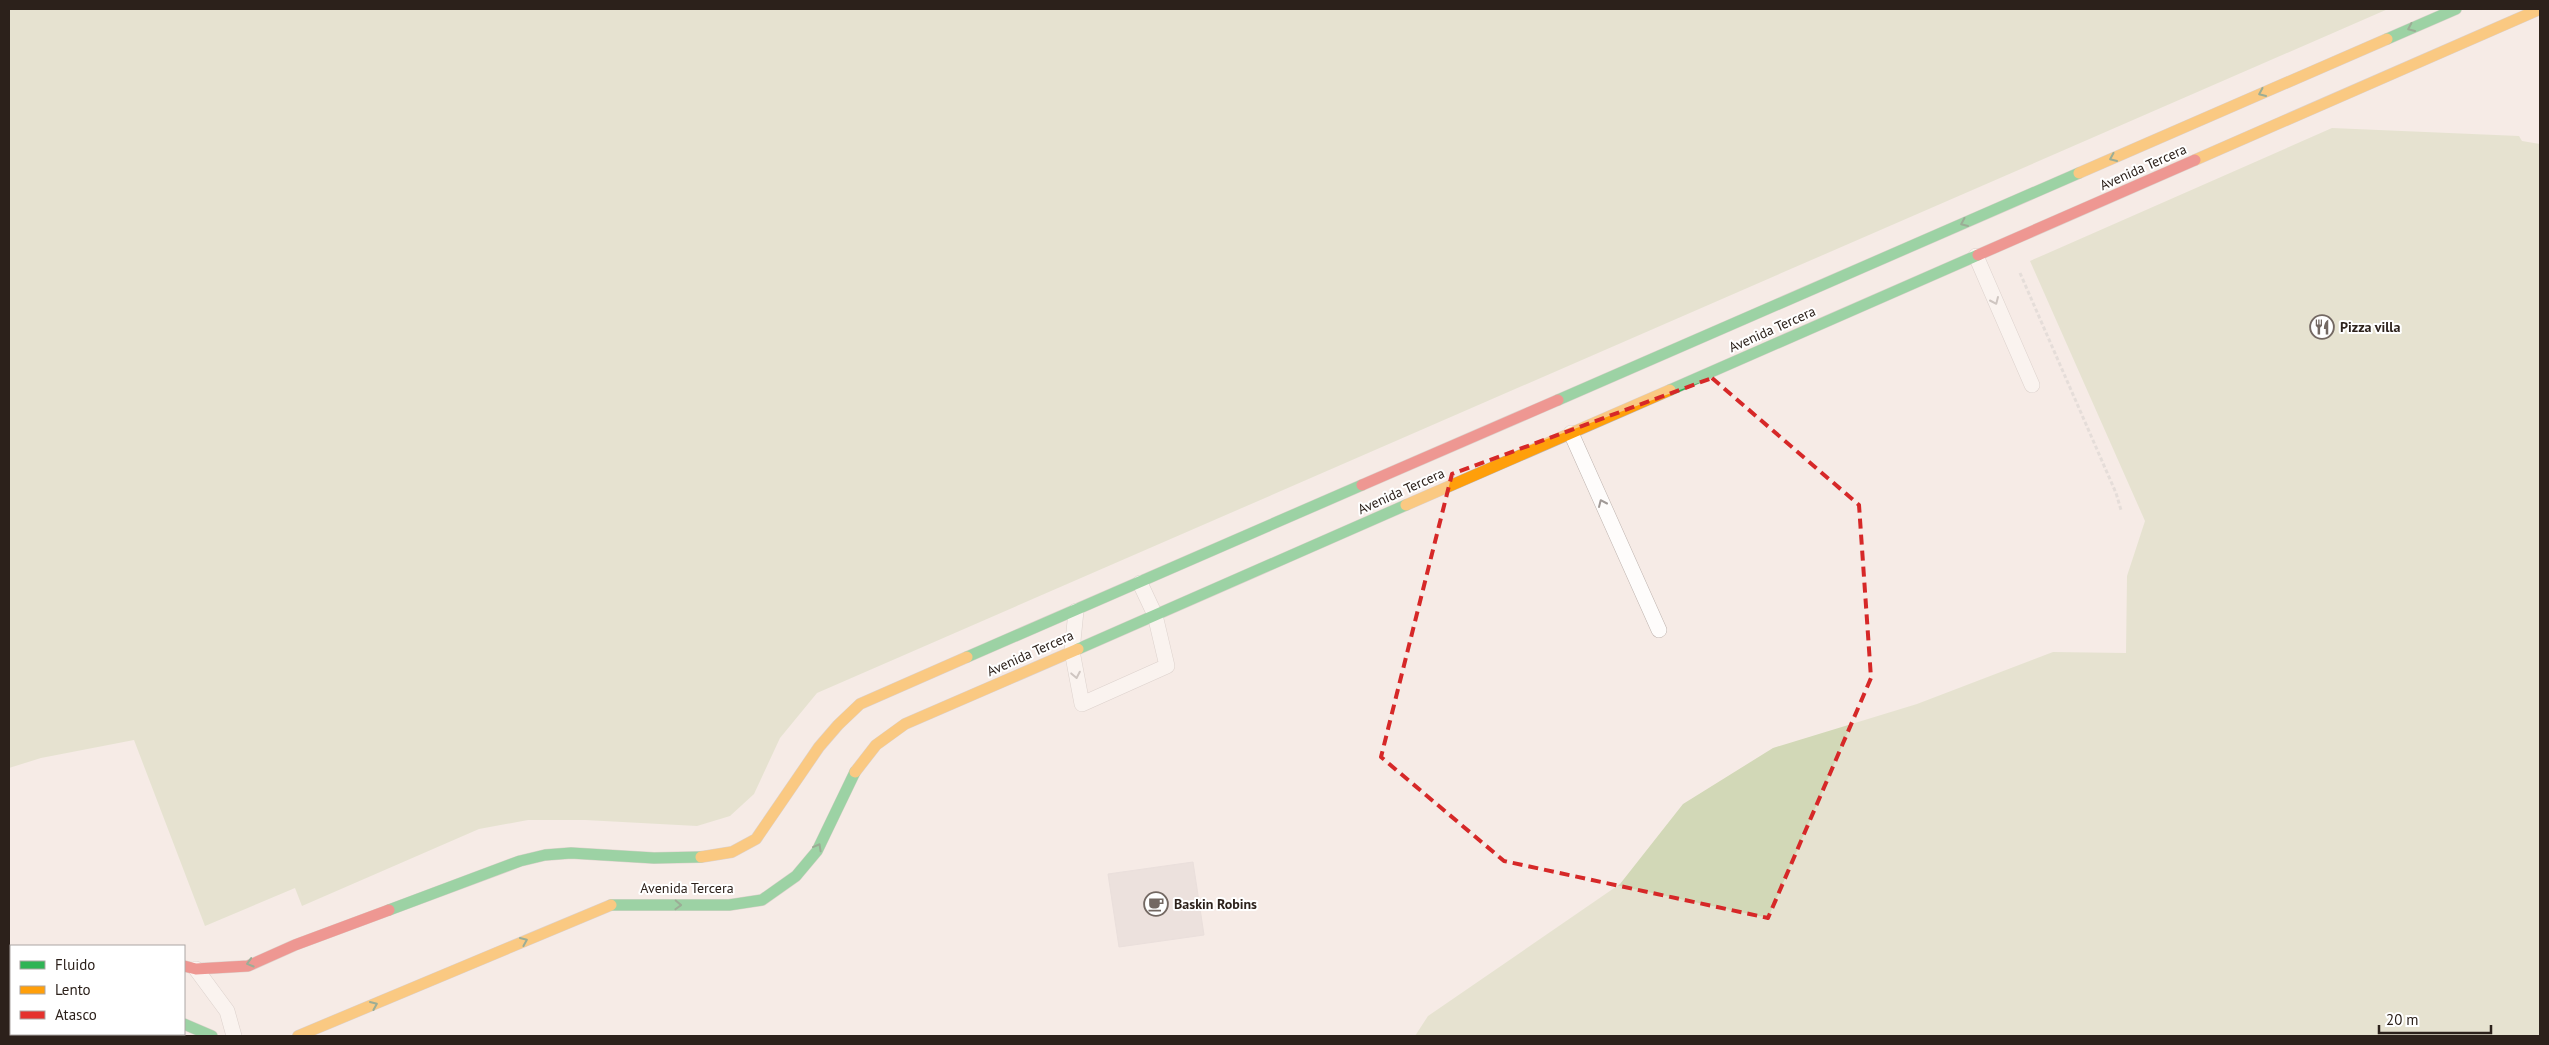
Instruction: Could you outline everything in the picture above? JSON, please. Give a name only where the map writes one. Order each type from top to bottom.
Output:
[{"type":"street","name":"Avenida Tercera","points":[[190,967],[248,966],[295,945],[520,861],[550,854],[700,857],[730,854],[751,842],[768,824],[820,744],[838,721],[860,704],[2456,9]]},
{"type":"street","name":"Avenida Tercera","points":[[298,1036],[609,905],[729,905],[762,900],[796,876],[817,851],[858,765],[876,745],[905,724],[2540,9]]},
{"type":"street","points":[[185,1024],[212,1036]]},
{"type":"lane","points":[[1976,256],[2032,385]]},
{"type":"lane","points":[[1570,433],[1659,630]]},
{"type":"lane","points":[[1076,611],[1072,651],[1082,704],[1167,666],[1155,615],[1140,583]]},
{"type":"lane","points":[[190,967],[227,1011],[234,1036]]},
{"type":"path","points":[[2007,243],[2116,493],[2120,510]]},
{"type":"highlighted area","points":[[1712,378],[1859,505],[1871,678],[1768,918],[1504,861],[1381,757],[1452,474]]},
{"type":"green space","points":[[9,9],[2388,9],[817,693],[780,738],[754,794],[730,816],[697,826],[585,820],[528,820],[479,829],[302,906],[295,888],[205,926],[134,740],[41,758],[9,768]]},
{"type":"green space","points":[[2332,128],[2519,136],[2522,141],[2540,144],[2540,1036],[1415,1036],[1428,1016],[1620,884],[1683,804],[1773,748],[1917,704],[2053,652],[2126,653],[2127,576],[2145,521],[2030,261]]},
{"type":"building","name":"Baskin Robins","points":[[1193,862],[1204,935],[1119,947],[1108,874]]},
{"type":"traffic: fast","points":[[2387,39],[2456,9]]},
{"type":"traffic: fast","points":[[1558,400],[2079,173]]},
{"type":"traffic: fast","points":[[1670,390],[1978,255]]},
{"type":"traffic: fast","points":[[967,657],[1362,485]]},
{"type":"traffic: fast","points":[[1078,649],[1406,505]]},
{"type":"traffic: fast","points":[[611,905],[729,905],[762,900],[796,876],[817,851],[855,772]]},
{"type":"traffic: fast","points":[[389,910],[520,861],[545,855],[571,853],[654,858],[701,857]]},
{"type":"traffic: fast","points":[[185,1024],[212,1036]]},
{"type":"traffic: slow","points":[[2195,160],[2540,9]]},
{"type":"traffic: slow","points":[[2079,173],[2387,39]]},
{"type":"traffic: slow","points":[[1406,505],[1670,390]]},
{"type":"traffic: slow","points":[[855,772],[876,745],[905,724],[1078,649]]},
{"type":"traffic: slow","points":[[701,857],[732,852],[756,839],[819,747],[860,704],[967,657]]},
{"type":"traffic: slow","points":[[298,1036],[611,905]]},
{"type":"traffic: jam","points":[[1978,255],[2195,160]]},
{"type":"traffic: jam","points":[[1362,485],[1558,400]]},
{"type":"traffic: jam","points":[[185,966],[196,969],[248,966],[295,945],[389,910]]},
{"type":"place","name":"Pizza villa","points":[[2322,327]]},
{"type":"place","name":"Baskin Robins","points":[[1156,904]]}]
